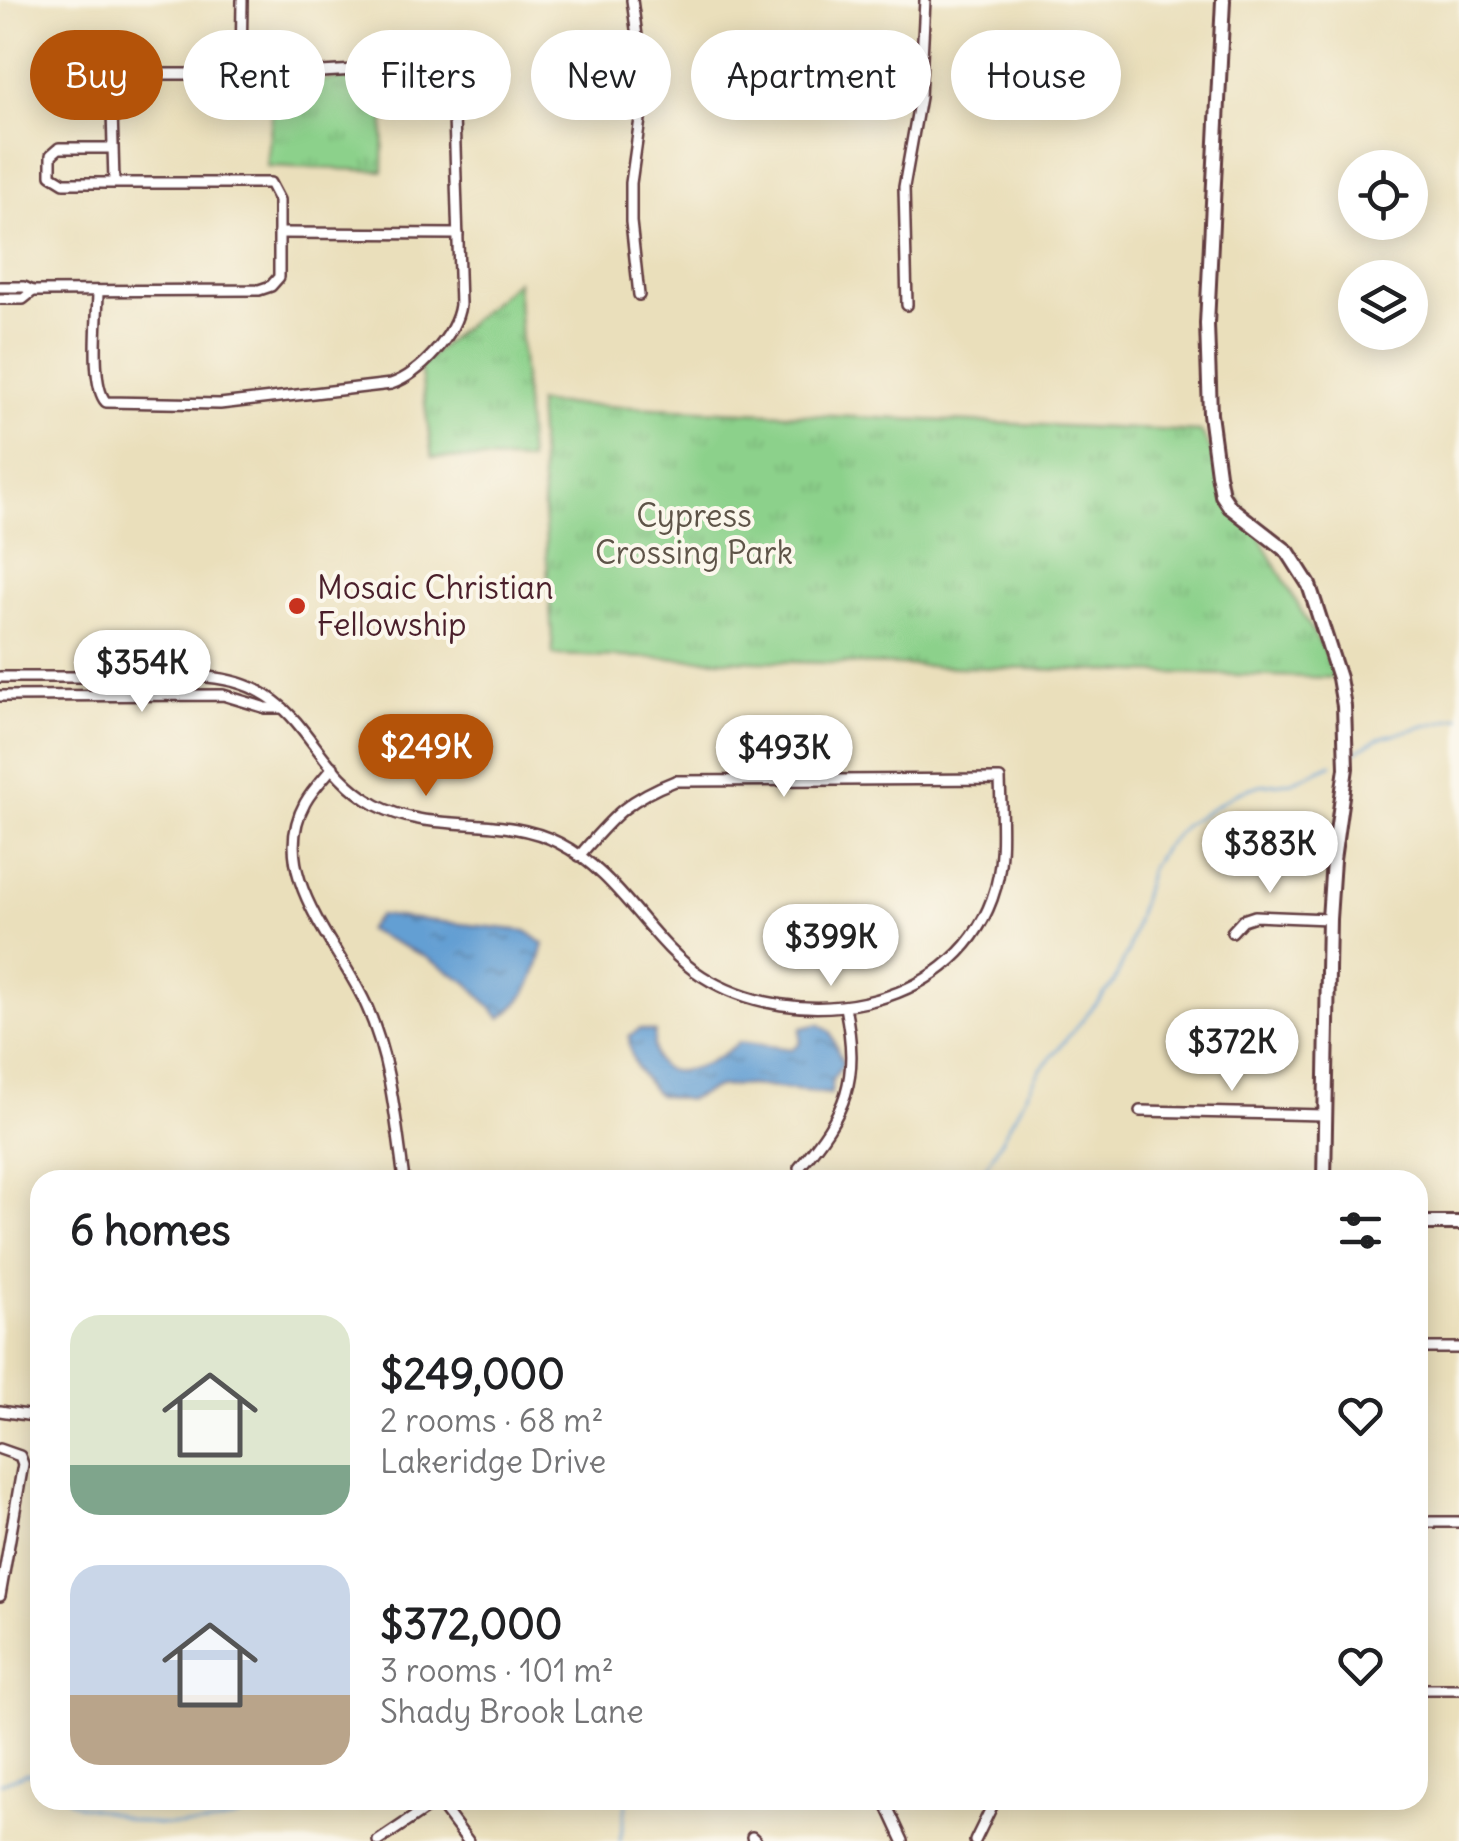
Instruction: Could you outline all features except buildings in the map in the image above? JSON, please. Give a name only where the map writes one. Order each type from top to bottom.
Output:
[{"type":"street","points":[[242,0],[242,30]]},
{"type":"street","points":[[632,0],[642,72],[631,202],[639,296]]},
{"type":"street","points":[[907,305],[904,186],[920,97],[925,0]]},
{"type":"street","points":[[1223,0],[1207,324],[1210,414],[1222,495],[1237,515],[1288,552],[1309,585],[1339,678],[1346,768],[1329,919],[1324,1170]]},
{"type":"street","points":[[98,291],[100,396],[106,402],[220,404],[331,388],[392,384],[409,378],[457,325],[460,305],[451,93],[436,76],[408,67],[325,70]]},
{"type":"street","points":[[114,182],[108,93],[112,80],[119,74],[183,74]]},
{"type":"street","points":[[0,287],[33,291],[259,290],[271,286],[279,277],[279,200],[270,184],[64,182],[51,175],[51,155],[59,148],[112,148]]},
{"type":"street","points":[[279,233],[458,234]]},
{"type":"street","points":[[0,299],[22,299],[33,291]]},
{"type":"street","points":[[0,677],[231,679],[270,695],[354,790],[376,804],[401,815],[518,828],[559,842],[606,875],[658,935],[700,974],[732,992],[813,1010],[893,995],[936,970],[964,945],[990,904],[999,877],[1000,779],[675,781],[618,811],[580,856]]},
{"type":"street","points":[[0,696],[224,696],[266,708],[283,708]]},
{"type":"street","points":[[333,766],[305,804],[295,832],[298,877],[368,1008],[392,1100],[402,1170]]},
{"type":"street","points":[[1232,932],[1255,916],[1329,919]]},
{"type":"street","points":[[799,1168],[848,1095],[852,1040],[845,1007]]},
{"type":"street","points":[[1140,1112],[1324,1115]]},
{"type":"street","points":[[1428,1223],[1459,1223]]},
{"type":"street","points":[[1428,1348],[1459,1348]]},
{"type":"street","points":[[0,1411],[30,1416]]},
{"type":"street","points":[[0,1450],[20,1456],[23,1464],[0,1596]]},
{"type":"street","points":[[1428,1522],[1459,1522]]},
{"type":"street","points":[[0,1526],[12,1528]]},
{"type":"street","points":[[1428,1689],[1459,1689]]},
{"type":"street","points":[[378,1841],[424,1810]]},
{"type":"street","points":[[446,1810],[468,1841]]},
{"type":"street","points":[[889,1810],[903,1841]]},
{"type":"street","points":[[975,1841],[990,1810]]},
{"type":"green space","points":[[345,79],[345,120],[384,120],[383,171],[267,166],[271,120],[325,120],[325,80]]},
{"type":"green space","name":"Cypress Crossing Park","points":[[517,281],[529,461],[432,457],[420,365]]},
{"type":"green space","name":"Cypress Crossing Park","points":[[537,403],[1201,432],[1339,678],[553,655]]},
{"type":"water","points":[[379,915],[526,931],[544,944],[530,986],[501,1018],[468,983],[422,955],[367,930]]},
{"type":"water","points":[[819,1024],[830,1032],[843,1064],[832,1080],[831,1094],[750,1085],[717,1087],[688,1100],[658,1095],[631,1054],[629,1036],[640,1029],[655,1032],[654,1052],[660,1065],[683,1071],[713,1060],[739,1042],[792,1049],[800,1043],[801,1028]]},
{"type":"waterway","points":[[1355,752],[1379,738],[1459,717]]},
{"type":"waterway","points":[[985,1170],[1040,1070],[1113,984],[1128,951],[1150,869],[1162,849],[1186,824],[1238,792],[1292,782],[1332,764]]},
{"type":"waterway","points":[[0,1783],[30,1774]]},
{"type":"waterway","points":[[99,1810],[128,1819],[180,1825],[219,1822],[252,1810]]},
{"type":"waterway","points":[[620,1841],[625,1810]]},
{"type":"place","name":"Mosaic Christian Fellowship","points":[[297,606]]}]
